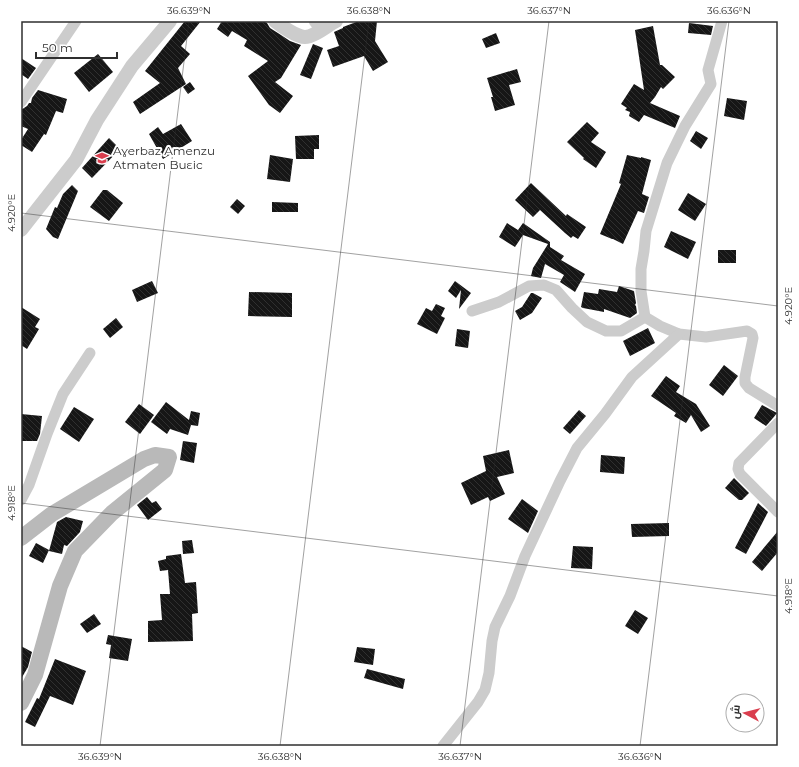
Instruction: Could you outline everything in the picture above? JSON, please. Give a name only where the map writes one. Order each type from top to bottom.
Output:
[{"type":"main road","points":[[21,538],[52,514],[144,459],[155,455],[169,457],[165,470],[112,513],[75,551],[60,586],[35,675],[21,703]]},
{"type":"street","points":[[21,102],[76,21]]},
{"type":"street","points":[[21,230],[76,160],[97,120],[132,66],[170,21]]},
{"type":"street","points":[[275,21],[293,33],[305,37],[313,35],[318,25],[336,21]]},
{"type":"street","points":[[645,317],[641,291],[641,269],[646,231],[667,163],[685,126],[711,84],[708,70],[722,21]]},
{"type":"street","points":[[472,311],[499,302],[529,286],[544,285],[556,290],[587,322],[606,331],[621,331],[645,317]]},
{"type":"street","points":[[645,317],[660,326],[679,334],[706,337],[747,331],[752,334],[753,338],[745,377],[746,383],[749,388],[778,406]]},
{"type":"street","points":[[443,746],[478,702],[485,690],[489,673],[495,627],[510,596],[525,556],[577,448],[632,377],[679,334]]},
{"type":"street","points":[[21,500],[29,485],[46,434],[63,394],[90,353]]},
{"type":"street","points":[[778,423],[739,463],[738,469],[740,474],[778,512]]},
{"type":"building","points":[[185,21],[201,21],[181,46],[190,54],[178,68],[186,84],[140,114],[133,102],[160,83],[145,71]]},
{"type":"building","points":[[222,21],[263,21],[267,23],[270,28],[290,41],[301,45],[281,78],[275,82],[293,96],[280,113],[269,105],[248,76],[268,61],[244,46],[247,40],[232,31],[228,37],[217,29]]},
{"type":"building","points":[[359,21],[377,21],[375,41],[388,62],[373,71],[364,56],[333,67],[327,50],[339,46],[334,32]]},
{"type":"building","points":[[689,23],[713,26],[711,35],[688,33]]},
{"type":"building","points":[[653,26],[660,65],[662,65],[675,77],[663,89],[661,87],[650,103],[680,116],[675,128],[644,115],[639,122],[629,116],[630,112],[625,110],[627,108],[621,104],[634,84],[644,90],[635,30]]},
{"type":"building","points":[[496,33],[500,43],[486,48],[482,39]]},
{"type":"building","points":[[313,44],[323,48],[311,79],[300,75]]},
{"type":"building","points":[[98,54],[113,72],[89,92],[74,73]]},
{"type":"building","points":[[21,58],[36,68],[28,79],[21,74]]},
{"type":"building","points":[[517,69],[521,82],[509,85],[515,105],[495,111],[491,97],[493,97],[487,78]]},
{"type":"building","points":[[190,82],[195,89],[188,94],[183,87]]},
{"type":"building","points":[[38,90],[67,99],[63,113],[56,111],[46,135],[44,134],[32,152],[21,145],[21,140],[28,129],[21,126],[21,110],[31,103],[32,98]]},
{"type":"building","points":[[727,98],[747,101],[744,120],[724,116]]},
{"type":"building","points":[[587,122],[599,133],[591,142],[606,152],[596,168],[583,159],[584,158],[567,142]]},
{"type":"building","points":[[181,124],[192,141],[163,159],[149,134],[158,127],[163,134]]},
{"type":"building","points":[[696,131],[708,138],[701,149],[690,141]]},
{"type":"building","points":[[319,135],[319,149],[314,149],[314,159],[296,159],[295,136]]},
{"type":"building","points":[[109,138],[120,149],[92,178],[82,168]]},
{"type":"building","points":[[270,155],[293,159],[290,182],[267,179]]},
{"type":"building","points":[[627,155],[651,160],[642,194],[649,197],[644,213],[638,211],[623,244],[600,234],[621,184],[619,183]]},
{"type":"building","points":[[531,183],[566,216],[567,214],[586,227],[578,239],[573,236],[571,238],[540,210],[533,217],[515,200]]},
{"type":"building","points":[[72,185],[78,191],[58,239],[53,237],[46,229],[55,207],[57,208],[63,194]]},
{"type":"building","points":[[103,190],[107,190],[123,203],[109,221],[90,207]]},
{"type":"building","points":[[688,193],[706,204],[695,221],[678,210]]},
{"type":"building","points":[[237,199],[245,206],[238,214],[230,207]]},
{"type":"building","points":[[272,202],[298,203],[298,212],[272,212]]},
{"type":"building","points":[[507,223],[518,230],[523,223],[550,242],[550,247],[564,256],[561,260],[585,274],[575,292],[560,282],[564,275],[545,264],[541,278],[531,276],[533,268],[548,244],[523,235],[515,247],[499,237]]},
{"type":"building","points":[[671,231],[696,242],[688,259],[664,247]]},
{"type":"building","points":[[718,250],[736,250],[736,263],[718,263]]},
{"type":"building","points":[[152,281],[158,293],[137,302],[132,290]]},
{"type":"building","points":[[455,281],[471,293],[459,309],[461,290],[456,298],[448,291]]},
{"type":"building","points":[[619,286],[634,291],[637,313],[630,318],[604,309],[604,312],[581,307],[584,292],[598,294],[599,289],[617,292]]},
{"type":"building","points":[[249,292],[292,293],[292,317],[248,316]]},
{"type":"building","points":[[531,293],[542,298],[532,313],[520,320],[515,311],[522,307]]},
{"type":"building","points":[[436,304],[445,308],[441,316],[445,318],[437,334],[417,324],[426,308],[432,311]]},
{"type":"building","points":[[21,307],[40,319],[35,327],[39,329],[27,349],[21,345]]},
{"type":"building","points":[[116,318],[123,327],[110,338],[103,329]]},
{"type":"building","points":[[648,328],[655,343],[630,356],[623,341]]},
{"type":"building","points":[[457,329],[470,331],[468,348],[455,346]]},
{"type":"building","points":[[724,365],[738,376],[723,396],[709,385]]},
{"type":"building","points":[[666,376],[680,386],[676,392],[696,404],[710,426],[701,432],[691,415],[686,423],[674,416],[676,413],[651,396]]},
{"type":"building","points":[[166,402],[189,420],[191,411],[200,413],[198,426],[191,425],[188,435],[170,429],[167,434],[151,422]]},
{"type":"building","points":[[139,404],[154,415],[140,434],[125,422]]},
{"type":"building","points":[[762,405],[777,413],[766,426],[754,418]]},
{"type":"building","points":[[74,407],[94,419],[79,442],[60,429]]},
{"type":"building","points":[[579,410],[586,416],[570,434],[563,428]]},
{"type":"building","points":[[21,414],[42,416],[40,434],[37,441],[21,441]]},
{"type":"building","points":[[183,441],[197,443],[194,463],[180,460]]},
{"type":"building","points":[[509,450],[514,473],[497,477],[505,494],[490,501],[488,497],[471,505],[461,483],[486,471],[483,456]]},
{"type":"building","points":[[601,455],[625,457],[624,474],[600,472]]},
{"type":"building","points":[[734,478],[749,493],[742,500],[739,500],[725,488]]},
{"type":"building","points":[[147,497],[152,503],[156,501],[162,509],[148,520],[137,505]]},
{"type":"building","points":[[522,499],[538,511],[528,533],[508,519]]},
{"type":"building","points":[[758,503],[768,512],[746,554],[735,548]]},
{"type":"building","points":[[66,517],[83,521],[80,532],[67,546],[64,545],[62,554],[49,551],[57,522]]},
{"type":"building","points":[[669,523],[669,536],[632,537],[631,524]]},
{"type":"building","points":[[778,531],[778,552],[762,571],[752,562]]},
{"type":"building","points":[[192,540],[194,553],[183,554],[182,541]]},
{"type":"building","points":[[36,543],[49,550],[43,563],[29,556]]},
{"type":"building","points":[[573,546],[593,547],[592,569],[571,568]]},
{"type":"building","points":[[181,554],[185,583],[196,582],[198,613],[192,614],[193,641],[148,642],[148,621],[162,620],[160,594],[170,594],[168,570],[160,571],[158,561],[166,559],[166,556]]},
{"type":"building","points":[[635,610],[648,618],[638,634],[625,626]]},
{"type":"building","points":[[94,614],[101,624],[87,633],[80,624]]},
{"type":"building","points":[[108,635],[132,639],[128,661],[109,658],[111,645],[106,644]]},
{"type":"building","points":[[21,646],[32,652],[28,667],[21,679]]},
{"type":"building","points":[[357,647],[375,649],[373,665],[354,662]]},
{"type":"building","points":[[55,659],[86,671],[73,705],[50,696],[35,727],[25,722],[37,698],[39,699]]},
{"type":"building","points":[[367,669],[405,679],[403,689],[364,678]]},
{"type":"place","name":"Aɣerbaz Amenzu Atmaten Buɛic","points":[[102,158]]}]
